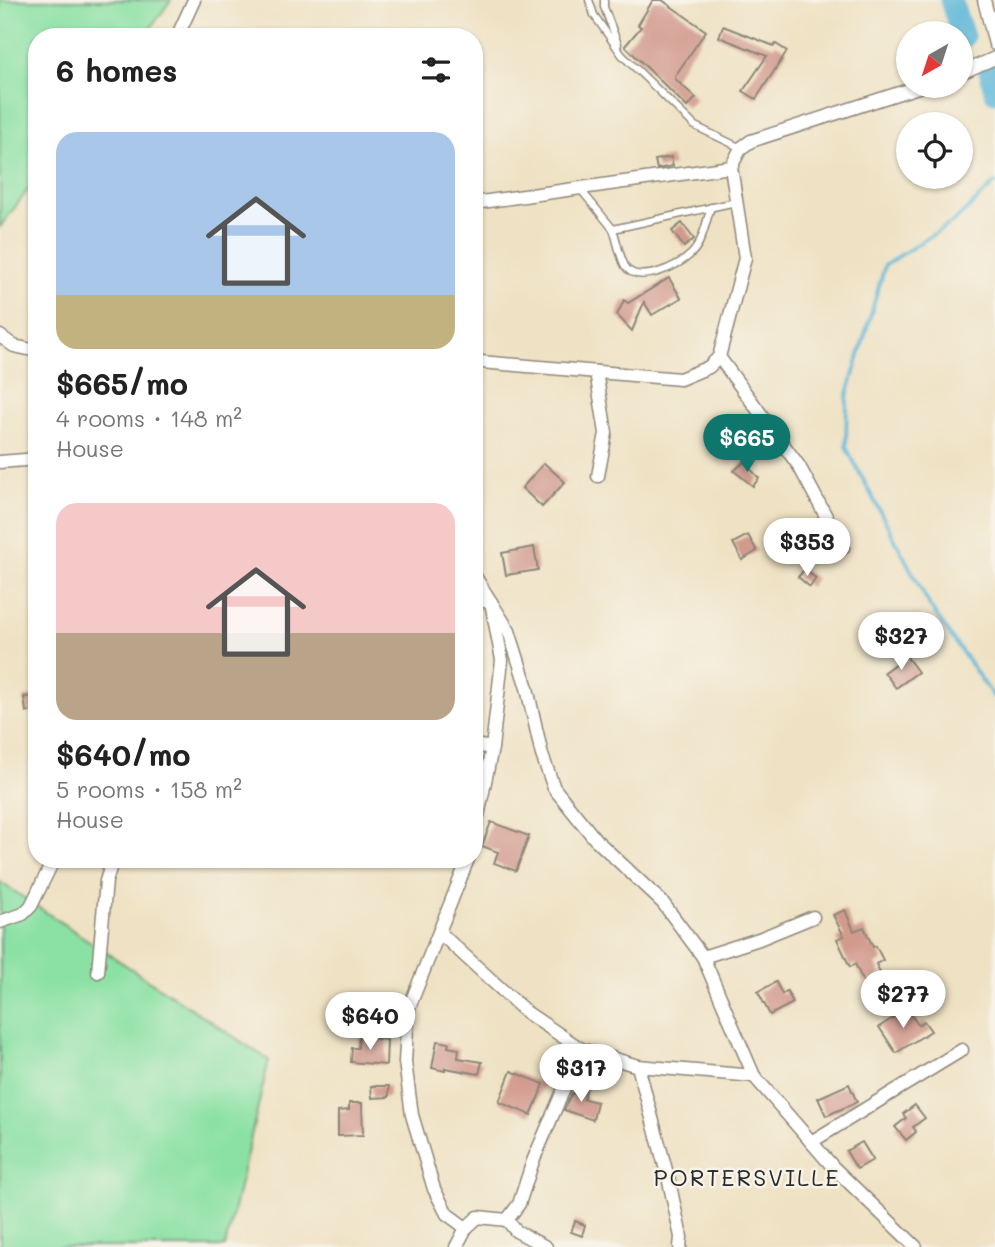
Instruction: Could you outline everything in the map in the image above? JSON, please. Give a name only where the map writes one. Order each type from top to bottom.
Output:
[{"type":"street","points":[[181,28],[194,0]]},
{"type":"street","points":[[984,0],[995,44]]},
{"type":"street","points":[[973,68],[995,58]]},
{"type":"street","points":[[483,362],[680,379],[709,367],[719,357],[745,258],[731,167],[741,148],[751,141],[896,94]]},
{"type":"street","points":[[483,202],[731,167]]},
{"type":"street","points":[[0,336],[14,346],[28,349]]},
{"type":"street","points":[[719,357],[799,466],[843,548]]},
{"type":"street","points":[[596,372],[606,433],[598,476]]},
{"type":"street","points":[[0,462],[28,460]]},
{"type":"street","points":[[483,589],[509,631],[527,688],[542,755],[554,788],[595,839],[663,903],[703,957],[754,1076],[833,1167],[916,1247]]},
{"type":"street","points":[[483,601],[491,602]]},
{"type":"street","points":[[483,792],[492,748],[502,660],[491,602]]},
{"type":"street","points":[[483,746],[492,748]]},
{"type":"street","points":[[0,922],[23,914],[31,905],[50,868]]},
{"type":"street","points":[[98,972],[106,881],[110,868]]},
{"type":"street","points":[[465,868],[408,1010],[405,1062],[412,1115],[434,1189],[447,1214],[466,1228]]},
{"type":"street","points":[[703,957],[759,939],[813,917]]},
{"type":"street","points":[[440,933],[526,1012],[581,1049],[638,1066],[754,1076]]},
{"type":"street","points":[[508,1220],[519,1204],[533,1161],[581,1049]]},
{"type":"street","points":[[811,1142],[962,1050]]},
{"type":"street","points":[[638,1066],[669,1181],[681,1237],[680,1247]]},
{"type":"street","points":[[456,1247],[466,1228],[478,1217],[508,1220],[516,1231],[546,1247]]},
{"type":"lane","points":[[589,0],[594,15],[622,55],[695,126],[741,148]]},
{"type":"lane","points":[[604,0],[604,7],[622,55]]},
{"type":"lane","points":[[580,188],[613,229],[626,268],[637,275],[648,275],[683,261],[694,252],[711,207]]},
{"type":"lane","points":[[613,229],[736,202]]},
{"type":"green space","points":[[0,0],[171,0],[151,28],[28,28],[28,190],[0,227]]},
{"type":"green space","points":[[0,882],[269,1060],[225,1247],[0,1247]]},
{"type":"building","points":[[653,0],[662,0],[706,31],[675,76],[696,98],[687,107],[625,46],[641,27],[638,25]]},
{"type":"building","points":[[723,26],[774,46],[776,44],[787,51],[756,99],[743,91],[767,56],[719,37]]},
{"type":"building","points":[[671,157],[673,166],[657,169],[655,160]]},
{"type":"building","points":[[682,223],[694,239],[684,247],[672,231]]},
{"type":"building","points":[[669,278],[681,298],[652,315],[644,302],[632,331],[617,315],[624,300],[628,303]]},
{"type":"building","points":[[755,438],[764,444],[756,455],[749,450]]},
{"type":"building","points":[[744,462],[759,478],[753,486],[734,471]]},
{"type":"building","points":[[544,463],[565,482],[542,507],[522,488]]},
{"type":"building","points":[[748,535],[757,551],[742,560],[733,543]]},
{"type":"building","points":[[534,547],[538,570],[506,575],[502,553]]},
{"type":"building","points":[[804,570],[816,578],[810,587],[798,577]]},
{"type":"building","points":[[906,656],[918,672],[896,688],[884,672]]},
{"type":"building","points":[[24,697],[28,697],[28,712],[26,712]]},
{"type":"building","points":[[491,822],[529,836],[516,871],[494,863],[498,852],[483,846]]},
{"type":"building","points":[[845,910],[854,931],[864,927],[873,947],[876,946],[883,960],[876,964],[881,975],[864,983],[855,964],[850,967],[837,939],[844,936],[833,915]]},
{"type":"building","points":[[776,982],[782,994],[787,991],[793,1003],[770,1015],[758,992]]},
{"type":"building","points":[[905,1005],[918,1025],[924,1021],[931,1031],[896,1053],[879,1027],[893,1018],[891,1015]]},
{"type":"building","points":[[359,1037],[387,1040],[386,1065],[351,1062],[352,1048],[358,1048]]},
{"type":"building","points":[[437,1041],[449,1043],[448,1047],[459,1049],[458,1058],[482,1062],[479,1074],[432,1068]]},
{"type":"building","points":[[511,1071],[544,1084],[531,1115],[499,1102]]},
{"type":"building","points":[[577,1084],[587,1086],[584,1099],[597,1102],[593,1120],[564,1110],[572,1093],[575,1094]]},
{"type":"building","points":[[849,1084],[857,1102],[826,1116],[818,1098]]},
{"type":"building","points":[[371,1086],[389,1086],[389,1097],[372,1098]]},
{"type":"building","points":[[349,1103],[362,1103],[363,1135],[338,1136],[338,1111],[349,1110]]},
{"type":"building","points":[[915,1105],[925,1118],[913,1127],[916,1132],[906,1140],[895,1127],[906,1118],[903,1114]]},
{"type":"building","points":[[862,1142],[873,1160],[857,1169],[846,1151]]},
{"type":"building","points":[[575,1221],[585,1225],[582,1236],[571,1232]]},
{"type":"waterway","points":[[951,0],[958,21]]},
{"type":"waterway","points":[[990,70],[995,91]]},
{"type":"waterway","points":[[995,183],[956,220],[885,265],[847,397],[846,447],[931,608],[995,699]]},
{"type":"district","name":"PORTERSVILLE","points":[[747,1177]]}]
